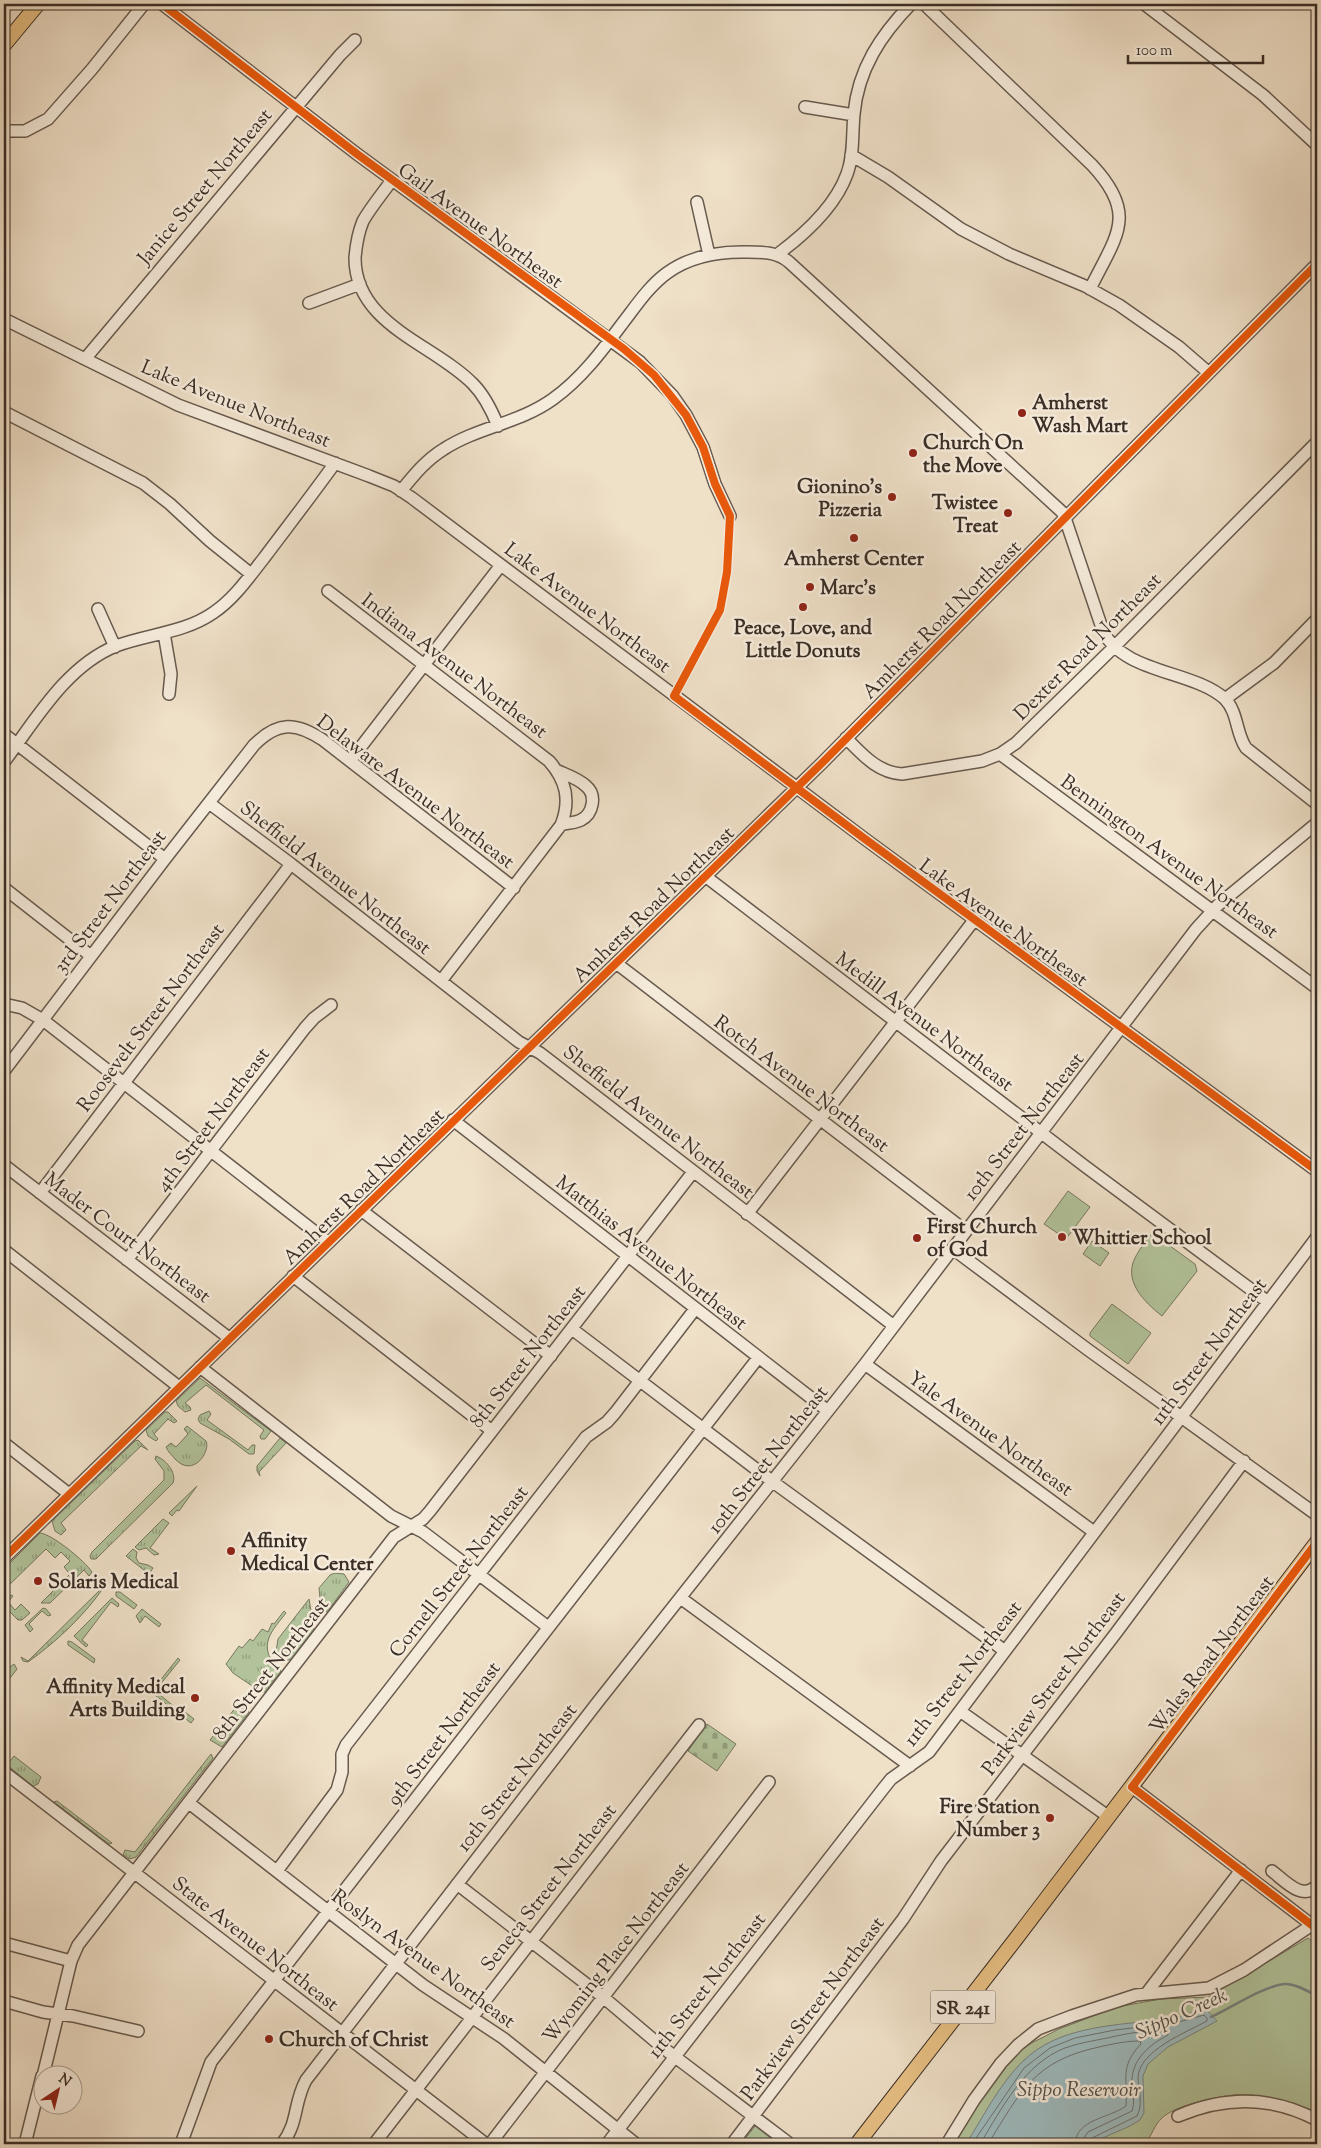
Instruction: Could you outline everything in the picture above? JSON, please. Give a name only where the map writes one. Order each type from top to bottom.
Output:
[{"type":"main road","points":[[4,44],[38,4]]},
{"type":"main road","name":"Wales Road Northeast","points":[[856,2144],[1132,1787],[1317,1542]]},
{"type":"street","points":[[4,131],[24,131],[48,119],[92,69],[144,4]]},
{"type":"street","name":"Gail Avenue Northeast","points":[[162,4],[295,107],[611,340],[654,375],[686,415],[703,447],[715,484],[730,516]]},
{"type":"street","points":[[778,254],[808,230],[831,203],[843,184],[852,155],[854,115],[858,88],[870,57],[889,29],[911,4]]},
{"type":"street","points":[[924,4],[1092,165],[1110,185],[1118,203],[1119,223],[1110,248],[1090,289]]},
{"type":"street","points":[[1144,4],[1263,95],[1317,145]]},
{"type":"street","name":"Janice Street Northeast","points":[[85,359],[295,107],[355,40]]},
{"type":"street","points":[[805,107],[854,115]]},
{"type":"street","points":[[852,155],[888,177],[944,218],[977,238],[1090,289],[1142,320],[1179,347],[1209,373]]},
{"type":"street","points":[[392,180],[369,211],[360,230],[355,264],[360,284],[370,304],[384,319],[473,383],[489,405],[498,426]]},
{"type":"street","points":[[697,202],[709,255]]},
{"type":"street","points":[[401,491],[437,454],[463,439],[520,418],[552,400],[575,380],[611,340],[640,300],[667,273],[686,262],[709,255],[732,252],[778,254],[1055,505],[1065,518],[1103,631],[1114,647],[1130,658],[1212,690],[1225,699],[1233,711],[1241,742],[1246,748],[1317,804]]},
{"type":"street","name":"Amherst Road Northeast","points":[[4,1558],[796,788],[1317,264]]},
{"type":"street","points":[[309,303],[360,284]]},
{"type":"street","name":"Lake Avenue Northeast","points":[[4,318],[178,405],[394,486],[796,788],[1317,1171]]},
{"type":"street","points":[[4,412],[143,484],[170,504],[251,574]]},
{"type":"street","name":"Dexter Road Northeast","points":[[846,738],[865,758],[891,773],[914,773],[982,761],[1000,754],[1025,735],[1317,442]]},
{"type":"street","points":[[4,762],[74,673],[96,657],[132,641],[190,626],[214,613],[231,599],[335,463]]},
{"type":"street","points":[[350,761],[501,565]]},
{"type":"street","name":"Indiana Avenue Northeast","points":[[328,591],[549,761],[558,770],[586,785],[592,798],[592,807],[586,816],[578,821],[561,825]]},
{"type":"street","points":[[98,609],[115,647]]},
{"type":"street","points":[[1225,699],[1274,663],[1317,619]]},
{"type":"street","points":[[164,633],[171,674],[169,694]]},
{"type":"street","name":"Delaware Avenue Northeast","points":[[246,756],[254,745],[270,732],[282,727],[294,726],[310,732],[514,888]]},
{"type":"street","points":[[4,734],[165,859]]},
{"type":"street","name":"Bennington Avenue Northeast","points":[[1000,754],[1317,988]]},
{"type":"street","name":"3rd Street Northeast","points":[[4,1071],[246,756]]},
{"type":"street","name":"Indiana Avenue Northeast","points":[[558,770],[567,793],[565,812],[561,825]]},
{"type":"street","name":"Sheffield Avenue Northeast","points":[[209,802],[529,1048],[540,1053],[573,1078],[894,1326]]},
{"type":"street","name":"10th Street Northeast","points":[[282,2144],[294,2125],[298,2098],[306,2080],[597,1703],[682,1599],[865,1364],[1212,911],[1317,823]]},
{"type":"street","points":[[441,981],[561,825]]},
{"type":"street","name":"Roosevelt Street Northeast","points":[[40,1193],[291,864]]},
{"type":"street","name":"Medill Avenue Northeast","points":[[705,876],[895,1023],[1268,1302]]},
{"type":"street","points":[[4,888],[91,956]]},
{"type":"street","points":[[747,1214],[975,919]]},
{"type":"street","name":"Rotch Avenue Northeast","points":[[616,963],[966,1231]]},
{"type":"street","points":[[4,1004],[22,1008],[42,1020],[328,1242]]},
{"type":"street","name":"4th Street Northeast","points":[[127,1260],[305,1028],[314,1018],[331,1005]]},
{"type":"street","name":"Matthias Avenue Northeast","points":[[454,1120],[828,1411]]},
{"type":"street","name":"Mader Court Northeast","points":[[4,1164],[230,1338]]},
{"type":"street","name":"8th Street Northeast","points":[[45,2066],[71,1961],[86,1934],[394,1538],[422,1519],[430,1511],[693,1172]]},
{"type":"street","points":[[361,1210],[551,1356]]},
{"type":"street","name":"11th Street Northeast","points":[[607,2144],[882,1789],[892,1779],[929,1752],[1317,1237]]},
{"type":"street","points":[[953,1249],[1317,1515]]},
{"type":"street","points":[[4,1250],[179,1387]]},
{"type":"street","points":[[293,1276],[492,1432]]},
{"type":"street","name":"Cornell Street Northeast","points":[[277,1871],[337,1790],[342,1772],[342,1754],[346,1745],[586,1437],[607,1422],[695,1309]]},
{"type":"street","points":[[572,1329],[773,1482],[1005,1651]]},
{"type":"street","name":"9th Street Northeast","points":[[181,2144],[210,2062],[758,1358]]},
{"type":"street","name":"Yale Avenue Northeast","points":[[865,1364],[1094,1532]]},
{"type":"street","points":[[200,1367],[390,1516],[423,1532],[548,1627]]},
{"type":"street","points":[[4,1443],[69,1494]]},
{"type":"street","name":"Parkview Street Northeast","points":[[732,2144],[903,1920],[941,1861],[1244,1461]]},
{"type":"street","points":[[682,1599],[910,1766]]},
{"type":"street","points":[[960,1711],[1109,1817]]},
{"type":"street","name":"Seneca Street Northeast","points":[[374,2144],[414,2089],[699,1725]]},
{"type":"street","name":"State Avenue Northeast","points":[[4,1772],[488,2144]]},
{"type":"street","name":"Wyoming Place Northeast","points":[[488,2144],[546,2073],[769,1782]]},
{"type":"street","points":[[947,2144],[986,2084],[1018,2045],[1031,2033],[1044,2026],[1122,1999],[1146,1994],[1209,1988],[1244,1970],[1315,1927],[1132,1787]]},
{"type":"street","name":"Roslyn Avenue Northeast","points":[[189,1803],[396,1964],[471,2018],[503,2038],[636,2144]]},
{"type":"street","points":[[1146,1994],[1241,1870]]},
{"type":"street","points":[[1272,1871],[1302,1892],[1309,1892],[1317,1885]]},
{"type":"street","points":[[457,1884],[790,2144]]},
{"type":"street","points":[[4,1943],[71,1961]]},
{"type":"street","points":[[4,2001],[138,2031]]},
{"type":"street","points":[[1178,2116],[1204,2106],[1248,2100],[1294,2109],[1317,2120]]},
{"type":"street","name":"8th Street Northeast","points":[[25,2144],[32,2116]]},
{"type":"green space","points":[[1068,1191],[1090,1207],[1066,1239],[1044,1224]]},
{"type":"green space","points":[[1152,1233],[1195,1264],[1197,1271],[1162,1316],[1148,1304],[1137,1290],[1132,1274],[1132,1265],[1136,1256]]},
{"type":"green space","points":[[1092,1241],[1109,1253],[1100,1266],[1083,1254]]},
{"type":"green space","points":[[1112,1304],[1151,1333],[1128,1364],[1090,1336],[1090,1333]]},
{"type":"green space","points":[[200,1378],[271,1431],[265,1439],[261,1439],[260,1436],[264,1430],[206,1385],[185,1403],[191,1410],[185,1412],[178,1406],[176,1401]]},
{"type":"green space","points":[[209,1411],[211,1414],[207,1420],[248,1450],[252,1445],[255,1445],[254,1454],[249,1454],[229,1439],[200,1423],[198,1419],[200,1415]]},
{"type":"green space","points":[[165,1412],[168,1412],[177,1421],[174,1423],[168,1419],[154,1434],[158,1439],[156,1441],[148,1436],[146,1430]]},
{"type":"green space","points":[[187,1426],[206,1441],[207,1445],[200,1461],[189,1466],[175,1459],[166,1447],[171,1443],[176,1447],[188,1434],[184,1429]]},
{"type":"green space","points":[[280,1438],[286,1443],[259,1472],[260,1476],[257,1466]]},
{"type":"green space","points":[[138,1440],[148,1450],[141,1446],[61,1523],[66,1530],[61,1535],[55,1531],[52,1521]]},
{"type":"green space","points":[[156,1456],[163,1460],[172,1470],[173,1483],[96,1559],[91,1559],[92,1552],[164,1480],[164,1471],[155,1459]]},
{"type":"green space","points":[[197,1486],[179,1511],[177,1510],[172,1516],[169,1513]]},
{"type":"green space","points":[[163,1519],[169,1523],[150,1548],[159,1554],[154,1555],[146,1548],[139,1550],[135,1547]]},
{"type":"green space","points":[[40,1533],[52,1538],[68,1549],[83,1561],[92,1572],[89,1576],[84,1570],[50,1603],[41,1603],[70,1574],[64,1567],[70,1561],[61,1552],[55,1558],[46,1549],[4,1590],[4,1569]]},
{"type":"green space","points":[[133,1549],[137,1552],[136,1558],[139,1563],[153,1568],[149,1574],[126,1556]]},
{"type":"green space","points":[[335,1573],[344,1574],[349,1582],[327,1612],[321,1608],[319,1588],[330,1575]]},
{"type":"green space","points":[[99,1581],[104,1587],[79,1618],[28,1662],[23,1661],[21,1657],[28,1661],[101,1589],[97,1584]]},
{"type":"green space","points":[[116,1592],[120,1592],[137,1605],[134,1609],[116,1596]]},
{"type":"green space","points":[[11,1595],[13,1596],[8,1602],[15,1610],[21,1604],[30,1613],[22,1620],[18,1620],[4,1606],[4,1602]]},
{"type":"green space","points":[[112,1598],[119,1604],[118,1607],[111,1602],[82,1640],[88,1645],[86,1647],[74,1636]]},
{"type":"green space","points":[[309,1599],[314,1629],[291,1659],[286,1661],[276,1652],[278,1639]]},
{"type":"green space","points":[[43,1608],[51,1615],[48,1616],[42,1611],[29,1624],[33,1629],[30,1632],[25,1625]]},
{"type":"green space","points":[[142,1609],[161,1624],[159,1627],[145,1616],[140,1623],[136,1616]]},
{"type":"green space","points":[[284,1611],[286,1613],[271,1634],[267,1646],[271,1659],[281,1671],[265,1692],[261,1692],[233,1673],[226,1664],[239,1646],[242,1648],[250,1639],[253,1641],[262,1629],[268,1632],[272,1623],[274,1624]]},
{"type":"green space","points":[[68,1641],[95,1659],[94,1663],[68,1645]]},
{"type":"green space","points":[[178,1658],[180,1660],[155,1691],[176,1708],[175,1710],[182,1716],[185,1712],[194,1719],[191,1723],[151,1692]]},
{"type":"green space","points":[[4,1660],[10,1667],[14,1664],[17,1669],[4,1686],[4,1676],[6,1674],[4,1672]]},
{"type":"green space","points":[[240,1702],[249,1712],[222,1747],[210,1740]]},
{"type":"green space","points":[[707,1724],[736,1744],[717,1771],[688,1751]]},
{"type":"green space","points":[[211,1754],[213,1758],[136,1857],[130,1859],[123,1855],[125,1850],[135,1852]]},
{"type":"green space","points":[[14,1756],[41,1777],[38,1784],[33,1786],[7,1765]]},
{"type":"green space","points":[[57,1801],[112,1843],[109,1844],[54,1802]]},
{"type":"green space","points":[[1308,1938],[1317,1945],[1317,2118],[1294,2107],[1259,2096],[1231,2095],[1191,2104],[1169,2113],[1157,2123],[1146,2144],[952,2144],[987,2089],[1018,2050],[1059,2029],[1117,2007],[1161,1999],[1208,1997]]},
{"type":"green space","points":[[755,2126],[778,2144],[741,2144]]},
{"type":"water","name":"Sippo Reservoir","points":[[1205,2008],[1217,2021],[1168,2047],[1148,2064],[1143,2076],[1144,2113],[1140,2120],[1130,2126],[1089,2144],[966,2144],[1006,2081],[1022,2062],[1038,2049],[1073,2033],[1093,2028],[1176,2017]]},
{"type":"waterway","name":"Sippo Creek","points":[[1211,2017],[1257,1993],[1284,1984],[1296,1986],[1317,1996]]},
{"type":"cycle path","points":[[162,4],[357,154],[624,349],[654,375],[686,415],[703,447],[715,484],[730,516],[727,572],[720,610],[674,696],[865,839],[1317,1171]]},
{"type":"cycle path","points":[[4,1558],[821,764],[1317,264]]},
{"type":"cycle path","points":[[1317,1542],[1132,1787],[1317,1929]]},
{"type":"place","name":"Amherst Wash Mart","points":[[1022,413]]},
{"type":"place","name":"Church On the Move","points":[[913,453]]},
{"type":"place","name":"Gionino's Pizzeria","points":[[892,497]]},
{"type":"place","name":"Twistee Treat","points":[[1008,513]]},
{"type":"place","name":"Amherst Center","points":[[854,538]]},
{"type":"place","name":"Marc's","points":[[810,587]]},
{"type":"place","name":"Peace, Love, and Little Donuts","points":[[803,607]]},
{"type":"place","name":"Whittier School","points":[[1062,1237]]},
{"type":"place","name":"First Church of God","points":[[917,1238]]},
{"type":"place","name":"Affinity Medical Center","points":[[231,1551]]},
{"type":"place","name":"Solaris Medical","points":[[38,1581]]},
{"type":"place","name":"Affinity Medical Arts Building","points":[[195,1698]]},
{"type":"place","name":"Fire Station Number 3","points":[[1050,1818]]},
{"type":"place","name":"Church of Christ","points":[[269,2039]]}]
